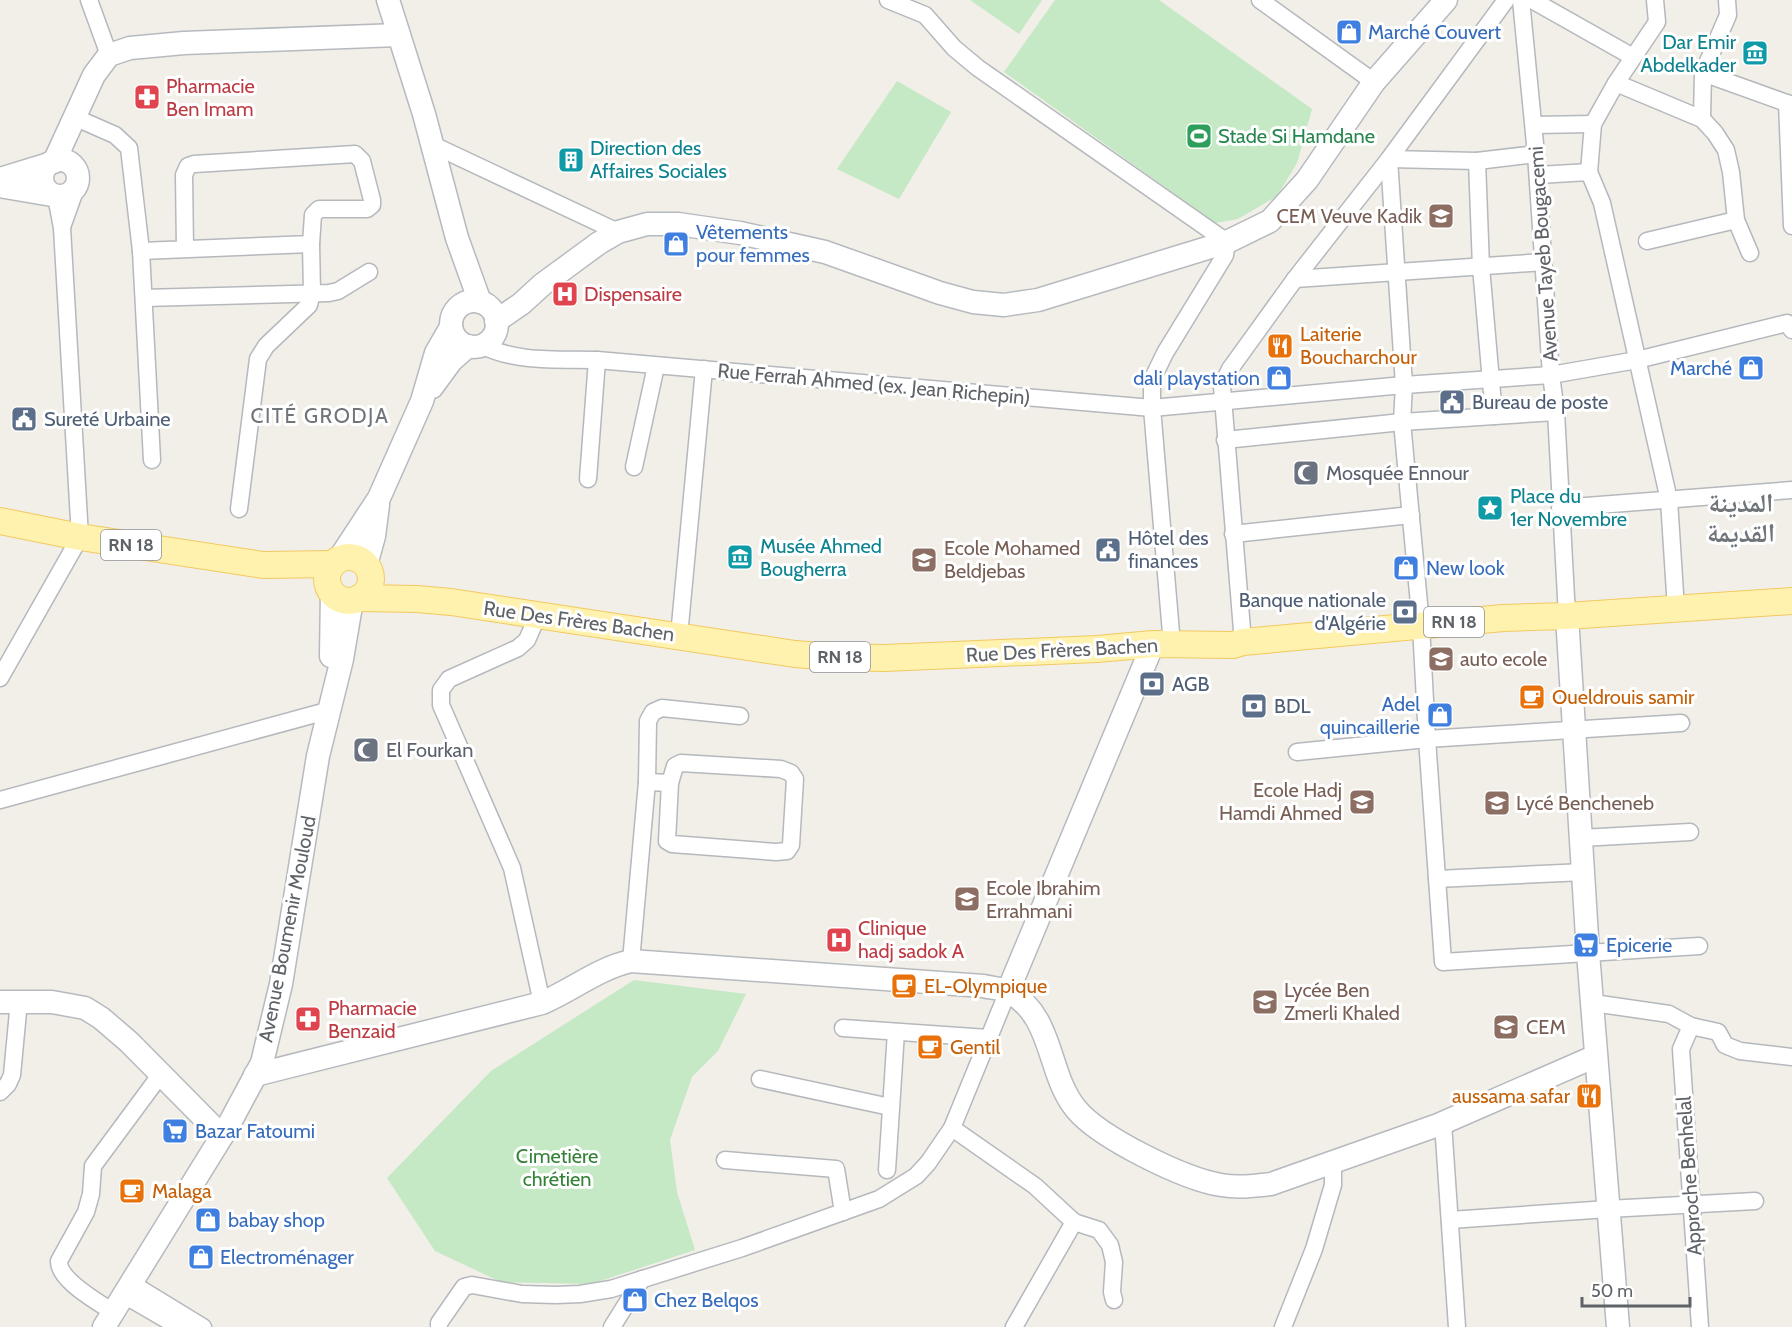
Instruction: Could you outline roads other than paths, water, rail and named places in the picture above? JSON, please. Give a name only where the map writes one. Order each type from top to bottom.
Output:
[{"type":"main road","name":"RN 18","points":[[0,521],[80,537],[264,564],[341,583]]},
{"type":"main road","name":"Rue Des Frères Bachen","points":[[451,602],[397,582],[354,558],[341,583],[417,599],[451,602],[795,654],[884,658],[1162,644],[1233,645],[1243,642],[1503,618],[1676,609]]},
{"type":"main road","points":[[341,583],[369,587],[371,575],[367,566]]},
{"type":"main road","name":"RN 18","points":[[1676,609],[1792,601]]},
{"type":"street","points":[[89,0],[109,55]]},
{"type":"street","points":[[388,0],[424,114],[457,238],[488,309],[495,333],[491,339],[475,346],[443,370],[422,401]]},
{"type":"street","points":[[888,0],[928,7],[954,48],[978,68],[1227,242]]},
{"type":"street","points":[[1260,0],[1374,82]]},
{"type":"street","points":[[321,740],[320,733],[341,583],[422,401],[436,353],[454,318],[467,302],[488,309],[515,293],[543,284],[598,243],[618,232],[640,225],[663,223],[740,233],[825,252],[974,302],[1004,305],[1038,300],[1227,242],[1270,221],[1306,180],[1374,82],[1446,0]]},
{"type":"street","points":[[1243,642],[1222,386],[1230,369],[1295,279],[1389,159],[1506,0]]},
{"type":"street","points":[[1515,0],[1521,0]]},
{"type":"street","name":"Avenue Tayeb Bougacemi","points":[[1521,0],[1534,125],[1551,375],[1556,412],[1567,616]]},
{"type":"street","points":[[1532,0],[1633,57]]},
{"type":"street","points":[[1655,0],[1658,22],[1616,83],[1593,124],[1589,172],[1602,204],[1669,500],[1676,609]]},
{"type":"street","points":[[1702,119],[1703,73],[1728,15],[1727,0]]},
{"type":"street","points":[[0,678],[80,537],[62,228],[54,195],[43,186],[42,180],[43,171],[51,163],[94,75],[109,55],[130,48],[184,43],[398,34]]},
{"type":"street","points":[[1703,73],[1789,104],[1792,226]]},
{"type":"street","points":[[1616,83],[1702,119],[1726,150],[1731,172],[1736,220],[1750,253]]},
{"type":"street","points":[[62,228],[76,178],[72,123]]},
{"type":"street","points":[[72,123],[116,135],[129,148],[141,251],[152,460]]},
{"type":"street","points":[[1534,125],[1593,124]]},
{"type":"street","points":[[431,144],[618,232]]},
{"type":"street","points":[[185,249],[184,175],[188,166],[355,154],[362,161],[372,205],[367,209],[319,209],[313,216],[312,292],[309,305],[266,346],[258,359],[239,509]]},
{"type":"street","points":[[1389,159],[1477,161],[1536,154]]},
{"type":"street","points":[[1389,159],[1404,385],[1402,422],[1421,625],[1443,962],[1699,946]]},
{"type":"street","points":[[1477,161],[1481,267],[1494,416]]},
{"type":"street","points":[[0,179],[51,163],[67,162],[76,178]]},
{"type":"street","points":[[1538,175],[1589,172]]},
{"type":"street","points":[[0,186],[54,195],[68,195],[76,178]]},
{"type":"street","points":[[1647,241],[1736,220]]},
{"type":"street","points":[[457,238],[458,273],[454,318],[457,339],[475,346]]},
{"type":"street","points":[[439,1325],[464,1287],[481,1286],[522,1293],[580,1294],[611,1289],[742,1248],[879,1198],[916,1176],[928,1163],[952,1128],[988,1038],[1162,644],[1152,380],[1165,353],[1225,255],[1227,242]]},
{"type":"street","points":[[141,251],[311,244]]},
{"type":"street","points":[[1295,279],[1544,262]]},
{"type":"street","points":[[144,298],[329,293],[338,291],[369,272]]},
{"type":"street","name":"Rue Ferrah Ahmed (ex. Jean Richepin)","points":[[475,346],[522,358],[597,360],[1152,408],[1404,385],[1551,375],[1637,360],[1787,323],[1792,330]]},
{"type":"street","points":[[588,479],[597,360]]},
{"type":"street","points":[[634,467],[656,366]]},
{"type":"street","points":[[680,636],[704,369]]},
{"type":"street","points":[[1225,440],[1402,422],[1556,412]]},
{"type":"street","points":[[1560,508],[1792,490]]},
{"type":"street","points":[[367,566],[379,498]]},
{"type":"street","points":[[1233,534],[1411,515]]},
{"type":"street","points":[[321,740],[325,735],[342,659],[341,583]]},
{"type":"street","points":[[538,615],[527,640],[518,648],[449,679],[441,690],[441,705],[512,868],[542,1003]]},
{"type":"street","points":[[1567,616],[1588,953],[1618,1327]]},
{"type":"street","points":[[631,961],[647,782],[648,721],[653,712],[662,708],[740,716]]},
{"type":"street","points":[[0,800],[323,712]]},
{"type":"street","points":[[1297,752],[1427,739],[1681,723]]},
{"type":"street","name":"Avenue Boumenir Mouloud","points":[[118,1304],[222,1136],[262,1063],[281,984],[321,740]]},
{"type":"street","points":[[681,763],[781,769],[791,772],[795,779],[791,845],[787,851],[777,852],[672,844],[668,841],[670,783],[675,766],[681,763]]},
{"type":"street","points":[[647,782],[670,783]]},
{"type":"street","points":[[1581,838],[1690,832]]},
{"type":"street","points":[[1437,879],[1584,872]]},
{"type":"street","points":[[255,1075],[542,1003],[561,995],[613,965],[631,961],[983,986],[1008,992],[1026,1005],[1042,1027],[1062,1085],[1075,1109],[1090,1123],[1130,1149],[1190,1176],[1220,1185],[1248,1187],[1271,1184],[1443,1123],[1596,1056]]},
{"type":"street","points":[[0,1092],[8,1084],[12,1075],[9,1002],[52,1002],[85,1008],[115,1030],[222,1136]]},
{"type":"street","points":[[1593,1003],[1669,1014],[1691,1026],[1718,1032],[1725,1045],[1740,1051],[1792,1057]]},
{"type":"street","name":"Approche Benhelal","points":[[1691,1026],[1681,1049],[1700,1327]]},
{"type":"street","points":[[843,1028],[988,1038]]},
{"type":"street","points":[[887,1170],[896,1032]]},
{"type":"street","points":[[161,1074],[93,1166],[87,1212],[59,1262],[58,1269],[66,1278],[118,1304],[179,1327]]},
{"type":"street","points":[[760,1079],[890,1107]]},
{"type":"street","points":[[1443,1123],[1457,1327]]},
{"type":"street","points":[[952,1128],[1035,1186],[1074,1222],[1099,1230],[1110,1245],[1114,1262],[1112,1292],[1114,1300]]},
{"type":"street","points":[[725,1160],[836,1169],[843,1212]]},
{"type":"street","points":[[1283,1327],[1314,1249],[1334,1185],[1333,1162]]},
{"type":"street","points":[[1450,1220],[1755,1201]]},
{"type":"street","points":[[1014,1327],[1074,1222]]},
{"type":"street","points":[[612,1327],[642,1279]]},
{"type":"street","points":[[118,1304],[203,1327]]},
{"type":"place","name":"Marché Couvert","points":[[1349,32]]},
{"type":"place","name":"Dar Emir Abdelkader","points":[[1755,53]]},
{"type":"place","name":"Pharmacie Ben Imam","points":[[147,97]]},
{"type":"place","name":"Stade Si Hamdane","points":[[1199,136]]},
{"type":"place","name":"Direction des Affaires Sociales","points":[[571,160]]},
{"type":"place","name":"CEM Veuve Kadik","points":[[1441,216]]},
{"type":"place","name":"Vêtements pour femmes","points":[[676,244]]},
{"type":"place","name":"Dispensaire","points":[[565,294]]},
{"type":"place","name":"Laiterie Boucharchour","points":[[1280,346]]},
{"type":"place","name":"Marché","points":[[1751,368]]},
{"type":"place","name":"dali playstation","points":[[1279,378]]},
{"type":"place","name":"Bureau de poste","points":[[1452,402]]},
{"type":"place","name":"Sureté Urbaine","points":[[24,419]]},
{"type":"place","name":"Mosquée Ennour","points":[[1306,473]]},
{"type":"place","name":"Place du 1er Novembre","points":[[1490,508]]},
{"type":"place","name":"Hôtel des finances","points":[[1108,550]]},
{"type":"place","name":"Musée Ahmed Bougherra","points":[[740,557]]},
{"type":"place","name":"Ecole Mohamed Beldjebas","points":[[924,560]]},
{"type":"place","name":"New look","points":[[1406,568]]},
{"type":"place","name":"Banque nationale d'Algérie","points":[[1405,612]]},
{"type":"place","name":"auto ecole","points":[[1441,659]]},
{"type":"place","name":"AGB","points":[[1152,684]]},
{"type":"place","name":"Oueldrouis samir","points":[[1532,697]]},
{"type":"place","name":"BDL","points":[[1254,706]]},
{"type":"place","name":"Adel quincaillerie","points":[[1440,715]]},
{"type":"place","name":"El Fourkan","points":[[366,750]]},
{"type":"place","name":"Ecole Hadj Hamdi Ahmed","points":[[1362,802]]},
{"type":"place","name":"Lycé Bencheneb","points":[[1497,803]]},
{"type":"place","name":"Ecole Ibrahim Errahmani","points":[[967,899]]},
{"type":"place","name":"Clinique hadj sadok A","points":[[839,940]]},
{"type":"place","name":"Epicerie","points":[[1586,945]]},
{"type":"place","name":"EL-Olympique","points":[[904,986]]},
{"type":"place","name":"Lycée Ben Zmerli Khaled","points":[[1265,1002]]},
{"type":"place","name":"Pharmacie Benzaid","points":[[308,1019]]},
{"type":"place","name":"CEM","points":[[1506,1027]]},
{"type":"place","name":"Gentil","points":[[930,1047]]},
{"type":"place","name":"aussama safar","points":[[1589,1096]]},
{"type":"place","name":"Bazar Fatoumi","points":[[175,1131]]},
{"type":"place","name":"Malaga","points":[[132,1191]]},
{"type":"place","name":"babay shop","points":[[208,1220]]},
{"type":"place","name":"Electroménager","points":[[201,1257]]},
{"type":"place","name":"Chez Belqos","points":[[635,1300]]},
{"type":"district","name":"CITÉ GRODJA","points":[[320,416]]},
{"type":"district","name":"المدينة القديمة","points":[[1741,518]]},
{"type":"park label","name":"Cimetière chrétien","points":[[557,1168]]}]
